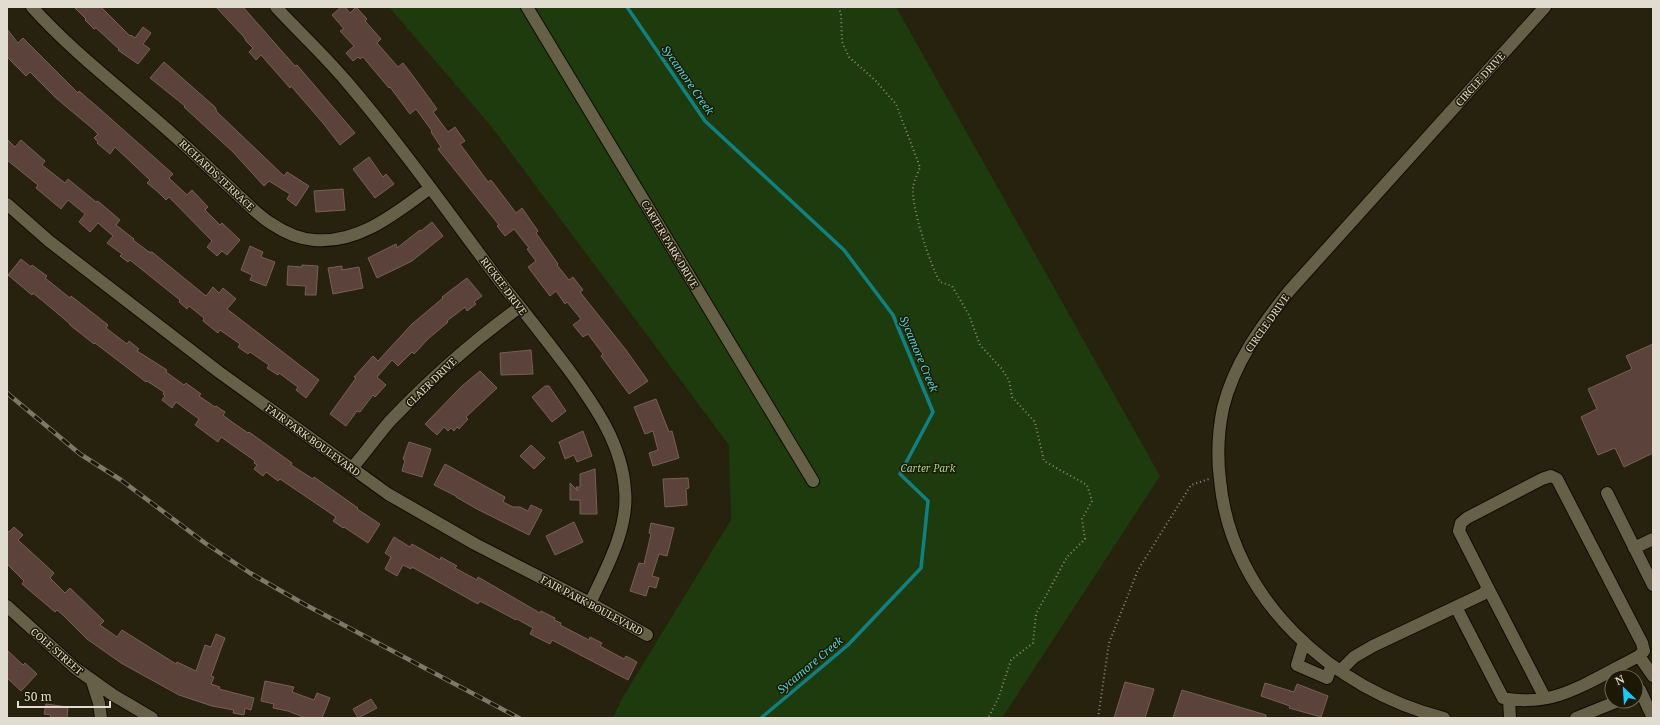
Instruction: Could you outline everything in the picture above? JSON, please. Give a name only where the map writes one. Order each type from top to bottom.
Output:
[{"type":"street","name":"RICHARDS TERRACE","points":[[32,7],[81,54],[180,141],[254,210],[271,224],[285,232],[314,240],[334,239],[354,235],[371,229],[430,188]]},
{"type":"street","name":"RICKEE DRIVE","points":[[276,7],[345,80],[383,126],[593,404],[612,440],[622,467],[626,491],[624,512],[612,557],[590,603]]},
{"type":"street","name":"CARTER PARK DRIVE","points":[[526,7],[813,481]]},
{"type":"street","name":"CIRCLE DRIVE","points":[[1444,718],[1427,716],[1377,693],[1336,668],[1304,642],[1280,618],[1258,589],[1241,560],[1229,529],[1221,497],[1218,435],[1223,407],[1233,378],[1250,344],[1267,319],[1290,290],[1545,7]]},
{"type":"street","name":"FAIR PARK BOULEVARD","points":[[7,204],[50,241],[219,372],[388,494],[475,544],[590,603],[647,635]]},
{"type":"street","name":"CLAER DRIVE","points":[[352,468],[390,422],[433,378],[487,331],[520,307]]},
{"type":"street","points":[[1456,607],[1503,698],[1509,699],[1545,698],[1552,697],[1578,687],[1639,656],[1644,651],[1642,643],[1557,479],[1551,476],[1542,479],[1491,505],[1461,523],[1459,531],[1545,698]]},
{"type":"street","points":[[1607,493],[1653,585]]},
{"type":"street","points":[[1634,548],[1653,539]]},
{"type":"street","points":[[1304,642],[1297,665],[1327,678],[1336,668],[1373,646],[1484,594],[1488,588]]},
{"type":"street","name":"COLE STREET","points":[[7,606],[56,653],[92,681],[152,718]]},
{"type":"street","points":[[1639,656],[1653,676]]},
{"type":"street","points":[[92,681],[100,703],[101,718]]},
{"type":"street","points":[[1644,687],[1653,681]]},
{"type":"street","points":[[1509,699],[1510,718]]},
{"type":"street","points":[[1644,703],[1651,717]]},
{"type":"street","points":[[1578,718],[1604,707]]},
{"type":"path","points":[[838,7],[841,13],[842,42],[849,57],[875,80],[896,104],[920,167],[913,188],[917,219],[931,259],[933,270],[940,282],[952,286],[969,314],[980,345],[1010,380],[1012,398],[1035,422],[1044,461],[1087,485],[1092,501],[1082,519],[1085,539],[1067,557],[1036,614],[1033,643],[1011,660],[998,699],[988,718]]},
{"type":"path","points":[[1098,718],[1109,643],[1138,570],[1191,485],[1219,475]]},
{"type":"green space","name":"Carter Park","points":[[389,7],[896,7],[1160,476],[1002,718],[613,718],[623,697],[731,520],[729,445],[491,126]]},
{"type":"building","points":[[74,7],[101,7],[130,36],[131,35],[135,38],[143,27],[151,33],[143,44],[150,49],[138,64],[118,50],[119,49],[96,28],[94,29]]},
{"type":"building","points":[[216,7],[243,7],[295,66],[297,65],[355,133],[340,145],[291,86],[290,88],[261,55],[256,60],[249,52],[253,48]]},
{"type":"building","points":[[341,7],[345,7],[350,13],[356,7],[367,19],[365,21],[381,39],[377,43],[398,67],[403,63],[437,109],[433,112],[448,132],[455,127],[465,141],[460,144],[488,182],[491,180],[516,213],[522,208],[538,231],[536,233],[558,264],[557,265],[569,280],[573,277],[583,290],[580,292],[626,350],[648,381],[629,394],[601,356],[603,354],[588,334],[583,337],[573,325],[581,319],[567,302],[565,304],[556,291],[550,296],[528,267],[536,261],[527,249],[529,248],[514,229],[505,236],[497,226],[499,225],[438,149],[441,147],[431,132],[432,131],[416,109],[410,114],[390,87],[389,88],[363,57],[360,59],[358,57],[353,61],[346,53],[354,46],[340,31],[344,29],[332,15]]},
{"type":"building","points":[[7,29],[18,43],[23,38],[78,93],[79,91],[173,174],[169,178],[187,195],[192,190],[208,207],[205,210],[220,225],[222,223],[240,240],[227,255],[222,251],[217,256],[207,247],[212,241],[169,197],[166,200],[147,183],[150,180],[115,147],[110,154],[97,143],[98,142],[94,138],[98,134],[93,129],[56,98],[30,72],[26,76],[7,57]]},
{"type":"building","points":[[164,62],[215,107],[217,112],[284,176],[287,172],[309,186],[296,206],[287,199],[290,194],[269,181],[264,186],[233,152],[184,107],[185,106],[150,78]]},
{"type":"building","points":[[7,139],[15,147],[21,140],[45,161],[42,165],[65,183],[68,179],[96,202],[99,202],[120,220],[116,225],[134,239],[133,240],[149,252],[152,252],[206,296],[213,287],[219,293],[223,288],[236,299],[227,309],[319,380],[306,398],[296,390],[298,387],[279,373],[278,375],[267,368],[269,365],[250,352],[248,354],[238,347],[240,344],[220,330],[218,333],[203,321],[204,318],[189,306],[187,309],[179,302],[180,300],[130,260],[128,262],[120,256],[122,254],[107,243],[113,236],[98,223],[90,232],[79,222],[85,214],[68,200],[61,209],[36,188],[38,185],[7,160]]},
{"type":"building","points":[[369,157],[383,177],[386,174],[394,184],[375,198],[353,169]]},
{"type":"building","points":[[343,189],[345,210],[316,212],[314,191]]},
{"type":"building","points":[[432,222],[443,236],[412,261],[377,278],[368,258],[396,244],[397,248]]},
{"type":"building","points":[[250,246],[263,252],[261,257],[275,262],[266,286],[250,280],[252,275],[241,270]]},
{"type":"building","points":[[21,259],[31,267],[32,265],[47,276],[45,278],[108,325],[106,328],[127,344],[129,341],[139,349],[137,351],[167,370],[166,372],[184,385],[186,383],[201,394],[199,396],[225,412],[223,415],[232,422],[248,433],[249,432],[292,463],[291,465],[313,479],[314,477],[380,524],[368,543],[333,521],[336,517],[280,479],[278,481],[266,472],[263,476],[254,469],[257,465],[254,463],[255,461],[221,437],[218,442],[195,425],[199,419],[176,402],[172,408],[162,400],[165,396],[163,394],[164,392],[147,381],[146,382],[95,343],[94,344],[33,293],[32,295],[8,275]]},
{"type":"building","points":[[302,265],[318,266],[316,295],[305,295],[306,286],[287,285],[288,266],[302,267]]},
{"type":"building","points":[[342,266],[342,270],[359,267],[363,288],[333,294],[328,268]]},
{"type":"building","points":[[467,278],[482,296],[474,302],[476,304],[467,311],[465,307],[447,321],[448,322],[428,339],[414,354],[412,352],[398,366],[392,360],[377,377],[386,385],[375,397],[373,395],[360,412],[357,411],[346,426],[330,414],[356,378],[354,377],[373,356],[378,361],[412,324],[443,298],[442,297]]},
{"type":"building","points":[[1653,344],[1653,453],[1624,467],[1615,448],[1598,455],[1581,417],[1597,409],[1588,389],[1632,369],[1626,356]]},
{"type":"building","points":[[531,350],[533,374],[501,375],[500,353]]},
{"type":"building","points":[[480,371],[497,388],[466,417],[468,419],[459,429],[457,427],[454,431],[451,428],[448,431],[444,427],[437,435],[425,424],[462,386]]},
{"type":"building","points":[[545,386],[549,386],[566,411],[552,422],[532,397]]},
{"type":"building","points":[[656,399],[669,432],[672,431],[679,458],[653,466],[649,453],[658,450],[653,431],[645,434],[634,407]]},
{"type":"building","points":[[583,431],[592,456],[577,462],[574,455],[565,459],[559,442]]},
{"type":"building","points":[[409,442],[431,449],[422,477],[402,471],[405,460],[403,459]]},
{"type":"building","points":[[531,445],[545,458],[534,469],[520,456]]},
{"type":"building","points":[[445,464],[505,497],[503,502],[513,507],[520,507],[528,511],[531,505],[542,510],[529,535],[477,509],[434,485]]},
{"type":"building","points":[[595,469],[597,514],[580,514],[580,500],[570,500],[570,483],[578,491],[576,487],[580,487],[580,474]]},
{"type":"building","points":[[688,478],[689,488],[686,489],[687,505],[665,507],[663,479]]},
{"type":"building","points":[[574,522],[583,542],[555,555],[546,536]]},
{"type":"building","points":[[651,523],[674,528],[667,556],[659,554],[652,576],[659,578],[656,588],[649,586],[646,596],[630,591],[639,563],[644,564],[651,534],[649,533]]},
{"type":"building","points":[[14,527],[23,535],[18,540],[54,573],[50,578],[65,593],[70,588],[104,621],[100,625],[117,637],[122,630],[176,664],[177,662],[196,671],[205,645],[211,647],[216,634],[225,638],[211,676],[214,677],[211,684],[220,687],[219,689],[254,698],[251,710],[245,708],[244,715],[233,713],[234,710],[212,706],[179,695],[121,663],[87,639],[57,610],[55,612],[22,584],[24,581],[7,564],[7,531],[9,532]]},
{"type":"building","points":[[394,537],[410,547],[412,544],[440,560],[441,557],[457,566],[455,568],[477,580],[478,577],[540,613],[541,611],[555,618],[554,620],[561,623],[560,625],[589,640],[590,637],[602,643],[600,646],[624,659],[626,656],[637,662],[628,680],[552,640],[550,644],[530,634],[533,628],[480,601],[478,604],[412,567],[411,569],[403,565],[397,576],[385,569],[391,557],[385,553]]},
{"type":"building","points":[[7,650],[23,665],[25,663],[37,674],[21,691],[7,678]]},
{"type":"building","points":[[265,681],[294,687],[292,692],[314,700],[317,693],[330,698],[322,718],[306,718],[288,711],[273,708],[274,704],[261,701]]},
{"type":"building","points":[[1125,682],[1154,689],[1145,718],[1114,718]]},
{"type":"building","points":[[1265,683],[1294,692],[1297,684],[1328,696],[1321,717],[1289,708],[1290,706],[1261,696]]},
{"type":"building","points":[[1182,690],[1266,715],[1266,718],[1173,718]]},
{"type":"building","points":[[371,699],[377,708],[358,718],[353,709]]},
{"type":"building","points":[[46,704],[68,707],[67,718],[50,718],[51,715],[44,714]]},
{"type":"waterway","name":"Sycamore Creek","points":[[627,7],[705,121],[844,250],[893,315],[933,412],[900,474],[928,501],[921,568],[848,645],[761,718]]},
{"type":"railway","points":[[7,393],[80,454],[121,480],[205,543],[250,573],[304,604],[519,718]]}]
